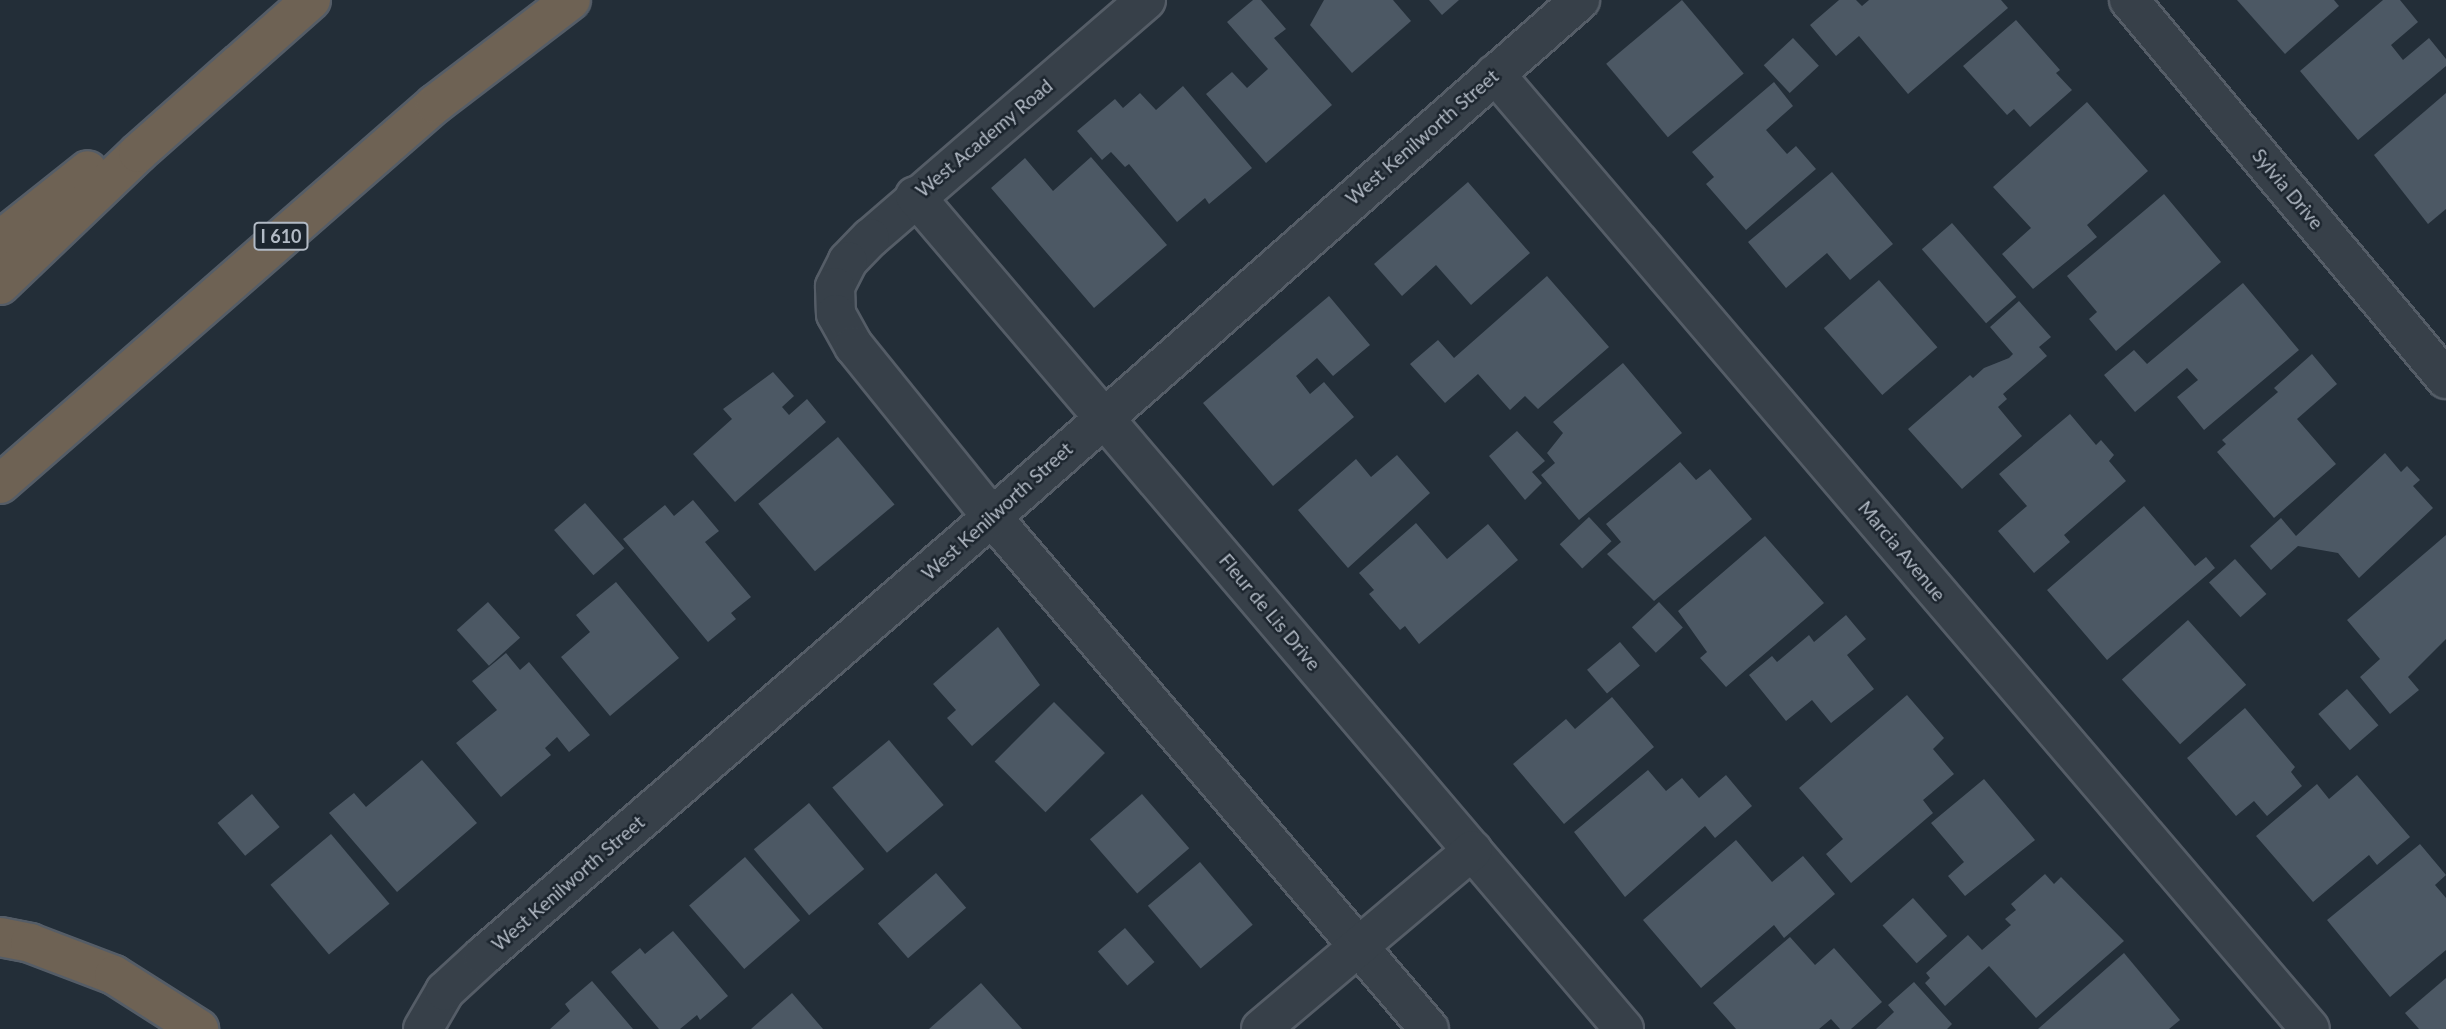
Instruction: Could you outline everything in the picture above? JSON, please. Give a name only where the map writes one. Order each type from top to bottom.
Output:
[{"type":"highway","points":[[0,240],[300,0]]},
{"type":"highway","points":[[0,285],[138,153],[311,0]]},
{"type":"highway","name":"I 610","points":[[0,484],[435,104],[571,0]]},
{"type":"highway","points":[[0,937],[30,943],[114,975],[199,1029]]},
{"type":"street","name":"West Academy Road","points":[[992,517],[854,346],[836,314],[835,287],[848,261],[915,196],[1146,0]]},
{"type":"street","name":"West Kenilworth Street","points":[[423,1029],[445,991],[483,956],[992,517],[1103,416],[1580,0]]},
{"type":"street","name":"Sylvia Drive","points":[[2129,0],[2446,379]]},
{"type":"street","name":"Marcia Avenue","points":[[1494,74],[2310,1029]]},
{"type":"street","name":"Fleur de Lis Drive","points":[[915,196],[1624,1029]]},
{"type":"street","points":[[992,517],[1430,1029]]},
{"type":"street","points":[[1261,1029],[1473,850]]},
{"type":"building","points":[[1253,0],[1261,0],[1286,29],[1274,38],[1332,105],[1266,163],[1206,94],[1232,72],[1247,88],[1268,69],[1227,22]]},
{"type":"building","points":[[1324,0],[1393,0],[1411,21],[1352,73],[1310,25]]},
{"type":"building","points":[[1429,0],[1459,0],[1442,15]]},
{"type":"building","points":[[1682,0],[1744,74],[1668,137],[1606,64]]},
{"type":"building","points":[[1839,0],[1856,0],[1862,6],[1869,0],[2001,0],[2008,8],[1908,94],[1859,36],[1836,56],[1810,25]]},
{"type":"building","points":[[2237,0],[2334,0],[2339,6],[2285,54]]},
{"type":"building","points":[[2383,0],[2400,0],[2418,22],[2391,45],[2403,60],[2429,38],[2446,59],[2446,66],[2358,140],[2300,71]]},
{"type":"building","points":[[2016,20],[2060,70],[2056,73],[2072,90],[2030,127],[2014,109],[2007,115],[1963,66]]},
{"type":"building","points":[[1793,38],[1819,66],[1790,93],[1764,65]]},
{"type":"building","points":[[1774,82],[1793,106],[1766,130],[1787,154],[1796,146],[1816,169],[1746,230],[1706,184],[1714,177],[1692,152]]},
{"type":"building","points":[[1183,86],[1252,168],[1209,204],[1205,198],[1177,222],[1129,164],[1125,167],[1111,152],[1102,160],[1077,131],[1115,99],[1123,108],[1140,93],[1156,110]]},
{"type":"building","points":[[2446,93],[2446,209],[2428,224],[2374,155]]},
{"type":"building","points":[[2087,102],[2148,171],[2087,225],[2097,237],[2033,289],[2002,254],[2031,228],[1993,187]]},
{"type":"building","points":[[1091,157],[1167,245],[1094,308],[991,188],[1025,158],[1053,191]]},
{"type":"building","points":[[1832,172],[1893,244],[1850,280],[1827,253],[1786,288],[1748,242]]},
{"type":"building","points":[[1468,182],[1530,253],[1471,305],[1436,265],[1402,296],[1374,264]]},
{"type":"building","points":[[2164,194],[2221,262],[2116,351],[2089,319],[2097,312],[2067,276]]},
{"type":"building","points":[[1952,223],[2016,297],[1986,323],[1922,249]]},
{"type":"building","points":[[1547,276],[1609,347],[1538,409],[1525,396],[1510,410],[1478,374],[1445,403],[1410,364],[1438,340],[1454,358]]},
{"type":"building","points":[[1879,280],[1937,347],[1882,395],[1824,328]]},
{"type":"building","points":[[2243,283],[2299,350],[2204,430],[2177,397],[2198,380],[2187,368],[2135,412],[2104,375],[2134,350],[2147,364]]},
{"type":"building","points":[[1329,296],[1370,345],[1333,376],[1317,358],[1296,376],[1310,394],[1324,382],[1354,417],[1273,486],[1203,403]]},
{"type":"building","points":[[2019,301],[2051,337],[2039,347],[2047,356],[2003,394],[2007,399],[1998,407],[2022,436],[1962,489],[1908,429],[1970,375],[1973,378],[1984,368],[2013,354],[1990,327]]},
{"type":"building","points":[[2312,354],[2337,384],[2297,419],[2336,464],[2274,518],[2217,452],[2226,444],[2222,440],[2278,392],[2274,388]]},
{"type":"building","points":[[1623,363],[1682,433],[1579,520],[1541,475],[1555,463],[1547,453],[1563,433],[1553,422]]},
{"type":"building","points":[[773,372],[794,396],[782,407],[789,415],[807,399],[826,422],[735,502],[693,454],[732,419],[723,409]]},
{"type":"building","points":[[2070,414],[2096,445],[2101,440],[2114,455],[2109,461],[2126,481],[2064,535],[2070,542],[2034,573],[1998,531],[2027,506],[1999,474]]},
{"type":"building","points":[[1517,431],[1545,461],[1532,472],[1542,483],[1525,500],[1489,456]]},
{"type":"building","points":[[838,437],[895,504],[815,571],[758,504]]},
{"type":"building","points":[[2385,453],[2401,472],[2407,466],[2420,480],[2413,486],[2433,508],[2359,578],[2338,553],[2298,546],[2271,570],[2250,546],[2281,518],[2296,536]]},
{"type":"building","points":[[1397,455],[1430,493],[1348,568],[1298,510],[1356,459],[1371,477]]},
{"type":"building","points":[[1680,462],[1696,480],[1710,469],[1752,519],[1654,601],[1607,554],[1621,542],[1606,524]]},
{"type":"building","points":[[693,500],[719,531],[705,542],[751,597],[731,613],[736,619],[708,642],[623,539],[665,505],[674,516]]},
{"type":"building","points":[[585,503],[624,548],[593,575],[554,530]]},
{"type":"building","points":[[2144,506],[2195,566],[2206,557],[2215,568],[2107,660],[2047,590]]},
{"type":"building","points":[[1589,517],[1612,541],[1582,568],[1560,544]]},
{"type":"building","points":[[1416,523],[1447,559],[1488,524],[1518,560],[1419,644],[1405,626],[1400,630],[1369,594],[1374,590],[1359,573]]},
{"type":"building","points":[[2446,535],[2446,639],[2408,677],[2419,690],[2390,714],[2360,677],[2380,659],[2347,620]]},
{"type":"building","points":[[1765,536],[1824,603],[1726,687],[1700,658],[1707,652],[1678,611]]},
{"type":"building","points":[[2235,559],[2266,594],[2240,617],[2209,582]]},
{"type":"building","points":[[616,582],[679,658],[610,716],[561,657],[590,632],[576,615]]},
{"type":"building","points":[[488,602],[520,638],[489,666],[457,630]]},
{"type":"building","points":[[1659,602],[1683,628],[1656,653],[1632,627]]},
{"type":"building","points":[[1846,615],[1866,639],[1847,655],[1874,689],[1831,723],[1812,700],[1786,721],[1749,675],[1772,656],[1777,662],[1809,635],[1814,642]]},
{"type":"building","points":[[2188,620],[2246,685],[2180,744],[2122,680]]},
{"type":"building","points":[[998,627],[1040,685],[972,746],[947,718],[956,710],[933,684]]},
{"type":"building","points":[[1620,642],[1640,666],[1607,693],[1587,670]]},
{"type":"building","points":[[506,653],[520,670],[529,662],[590,735],[569,752],[557,737],[545,748],[551,755],[501,797],[456,743],[497,710],[472,681]]},
{"type":"building","points":[[2347,689],[2378,725],[2350,750],[2318,714]]},
{"type":"building","points":[[1907,695],[1944,738],[1933,749],[1954,774],[1923,800],[1933,813],[1851,883],[1826,854],[1843,839],[1799,788]]},
{"type":"building","points":[[1612,697],[1654,747],[1564,824],[1513,764],[1566,719],[1575,729]]},
{"type":"building","points":[[1054,702],[1105,753],[1046,812],[995,761]]},
{"type":"building","points":[[2245,708],[2295,767],[2291,772],[2302,786],[2267,816],[2254,801],[2236,816],[2187,758]]},
{"type":"building","points":[[889,740],[944,805],[887,853],[832,788]]},
{"type":"building","points":[[422,760],[477,823],[397,892],[329,813],[354,793],[366,807]]},
{"type":"building","points":[[1648,770],[1666,791],[1682,778],[1699,798],[1726,775],[1752,806],[1715,838],[1705,826],[1625,897],[1574,832]]},
{"type":"building","points":[[2357,775],[2410,837],[2377,865],[2369,855],[2313,902],[2256,836],[2317,784],[2329,799]]},
{"type":"building","points":[[1984,779],[2035,840],[1965,896],[1948,876],[1964,862],[1931,823]]},
{"type":"building","points":[[252,794],[280,827],[245,856],[218,823]]},
{"type":"building","points":[[1142,794],[1189,848],[1137,894],[1090,839]]},
{"type":"building","points":[[809,803],[864,869],[809,915],[754,849]]},
{"type":"building","points":[[331,834],[389,904],[329,954],[270,885]]},
{"type":"building","points":[[1736,840],[1772,882],[1803,856],[1835,894],[1784,938],[1774,925],[1701,988],[1643,920]]},
{"type":"building","points":[[2420,844],[2446,875],[2435,885],[2446,898],[2446,950],[2390,997],[2327,920]]},
{"type":"building","points":[[745,857],[800,920],[744,969],[689,906]]},
{"type":"building","points":[[1200,862],[1253,925],[1201,969],[1148,906]]},
{"type":"building","points":[[936,873],[966,908],[908,958],[878,924]]},
{"type":"building","points":[[2045,874],[2054,884],[2061,877],[2124,941],[2036,1018],[1989,966],[1945,1006],[1925,983],[1930,978],[1926,973],[1968,935],[1982,950],[2011,925],[2005,919],[2016,910],[2011,904]]},
{"type":"building","points":[[1913,898],[1947,936],[1917,963],[1883,925]]},
{"type":"building","points":[[1125,928],[1155,962],[1127,986],[1098,952]]},
{"type":"building","points":[[673,931],[728,996],[700,1020],[697,1015],[680,1029],[659,1029],[611,972],[640,948],[645,954]]},
{"type":"building","points":[[1790,937],[1815,965],[1834,948],[1882,1002],[1851,1029],[1840,1029],[1831,1019],[1819,1029],[1736,1029],[1713,1003]]},
{"type":"building","points":[[2124,953],[2180,1020],[2169,1029],[2038,1029]]},
{"type":"building","points":[[2446,978],[2446,1029],[2419,1029],[2405,1013]]},
{"type":"building","points":[[592,981],[633,1029],[550,1029],[570,1011],[565,1004]]},
{"type":"building","points":[[1914,982],[1952,1024],[1947,1029],[1876,1029],[1894,1012],[1888,1005]]},
{"type":"building","points":[[981,983],[1022,1029],[929,1029]]},
{"type":"building","points":[[792,993],[823,1029],[751,1029]]}]
